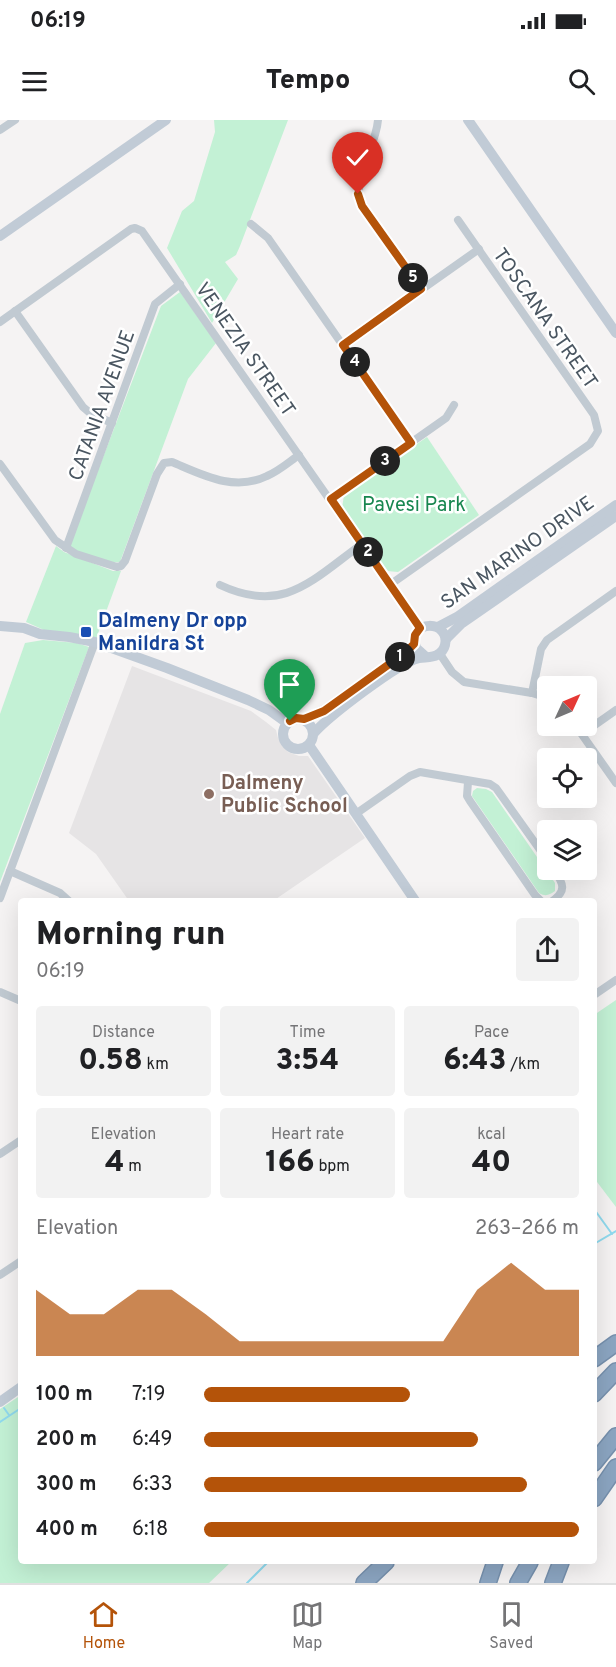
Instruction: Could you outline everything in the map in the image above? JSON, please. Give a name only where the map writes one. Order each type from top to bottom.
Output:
[{"type":"highway","points":[[597,1357],[616,1343]]},
{"type":"highway","points":[[597,1391],[616,1371]]},
{"type":"highway","points":[[597,1459],[616,1436]]},
{"type":"highway","points":[[597,1495],[616,1467]]},
{"type":"highway","points":[[367,1583],[385,1564]]},
{"type":"highway","points":[[488,1583],[494,1564]]},
{"type":"highway","points":[[518,1583],[529,1564]]},
{"type":"highway","points":[[553,1583],[560,1564]]},
{"type":"street","points":[[0,130],[15,120]]},
{"type":"street","points":[[0,236],[166,120]]},
{"type":"street","points":[[378,120],[376,133],[359,183],[360,200],[421,289]]},
{"type":"street","points":[[468,120],[616,333]]},
{"type":"street","name":"TOSCANA STREET","points":[[391,584],[590,444],[597,435],[598,426],[594,415],[458,220]]},
{"type":"street","points":[[251,224],[268,238],[411,443]]},
{"type":"street","name":"VENEZIA STREET","points":[[0,322],[131,229],[135,228],[146,235],[420,628]]},
{"type":"street","points":[[343,345],[479,249]]},
{"type":"street","name":"CATANIA AVENUE","points":[[66,548],[155,304],[180,284]]},
{"type":"street","points":[[15,311],[83,407],[90,413],[112,423]]},
{"type":"street","points":[[331,499],[446,418],[454,405]]},
{"type":"street","points":[[0,464],[49,534],[66,548],[110,566],[121,566],[125,561],[162,465],[172,462],[215,480],[235,483],[264,477],[299,455]]},
{"type":"street","name":"SAN MARINO DRIVE","points":[[438,627],[457,617],[616,505]]},
{"type":"street","name":"SAN MARINO DRIVE","points":[[446,639],[461,624],[616,516]]},
{"type":"street","points":[[220,585],[243,595],[255,597],[271,597],[289,593],[303,586],[362,544]]},
{"type":"street","points":[[532,693],[541,649],[547,640],[616,591]]},
{"type":"street","points":[[309,745],[314,733],[333,714],[402,666],[413,659],[426,657],[440,654],[445,647],[446,639],[438,627],[431,625],[420,628],[415,635],[414,644],[418,652],[426,657]]},
{"type":"street","points":[[0,626],[24,628],[46,635],[95,642],[248,700],[269,710],[287,723]]},
{"type":"street","points":[[0,898],[95,642]]},
{"type":"street","points":[[309,745],[296,749],[288,745],[283,732],[287,723],[293,719],[304,719],[324,711],[414,644]]},
{"type":"street","points":[[440,654],[452,672],[464,682],[537,695]]},
{"type":"street","points":[[597,720],[616,710]]},
{"type":"street","points":[[304,719],[314,733]]},
{"type":"street","points":[[583,736],[616,783]]},
{"type":"street","points":[[309,745],[413,898]]},
{"type":"street","points":[[357,813],[410,776],[420,772],[489,784],[496,788],[537,846]]},
{"type":"street","points":[[468,782],[467,795],[470,801],[538,898]]},
{"type":"street","points":[[10,871],[60,893],[66,898]]},
{"type":"street","points":[[556,898],[562,890],[560,880]]},
{"type":"street","points":[[597,993],[616,980]]},
{"type":"street","points":[[0,992],[18,1001]]},
{"type":"street","points":[[0,1154],[18,1142]]},
{"type":"street","points":[[0,1275],[18,1263]]},
{"type":"street","points":[[0,1402],[18,1389]]},
{"type":"shaded area","name":"Dalmeny Public School","points":[[132,666],[251,711],[266,722],[276,730],[278,738],[288,752],[308,756],[365,838],[277,898],[127,898],[96,854],[69,833]]},
{"type":"green space","points":[[214,120],[288,120],[240,246],[236,255],[225,262],[238,279],[212,323],[167,248],[182,211],[194,201],[215,132]]},
{"type":"green space","points":[[180,292],[216,343],[188,379],[120,562],[93,559],[69,546],[161,306]]},
{"type":"green space","name":"Pavesi Park","points":[[427,437],[479,515],[398,572],[387,571],[342,508],[344,495]]},
{"type":"green space","points":[[56,546],[64,552],[113,571],[121,571],[96,639],[44,630],[26,622]]},
{"type":"green space","points":[[43,640],[77,643],[89,647],[0,882],[0,714],[25,643]]},
{"type":"green space","points":[[477,788],[492,792],[537,857],[537,880],[553,880],[555,891],[547,895],[539,893],[472,796],[473,791]]},
{"type":"green space","points":[[616,1000],[616,1207],[597,1182],[597,1013]]},
{"type":"green space","points":[[18,1397],[18,1564],[229,1564],[209,1583],[0,1583],[0,1409]]},
{"type":"waterway","points":[[597,1213],[612,1234]]},
{"type":"waterway","points":[[597,1242],[616,1231]]},
{"type":"waterway","points":[[4,1408],[9,1415]]},
{"type":"waterway","points":[[0,1422],[18,1410]]},
{"type":"waterway","points":[[247,1583],[266,1564]]},
{"type":"place","name":"Dalmeny Dr opp Manildra St","points":[[86,632]]},
{"type":"place","name":"Dalmeny Public School","points":[[209,794]]},
{"type":"route","points":[[290,721],[296,718],[304,719],[324,711],[406,652],[414,644],[415,635],[420,628],[331,499],[411,443],[343,345],[421,289],[362,206],[358,194]]}]
